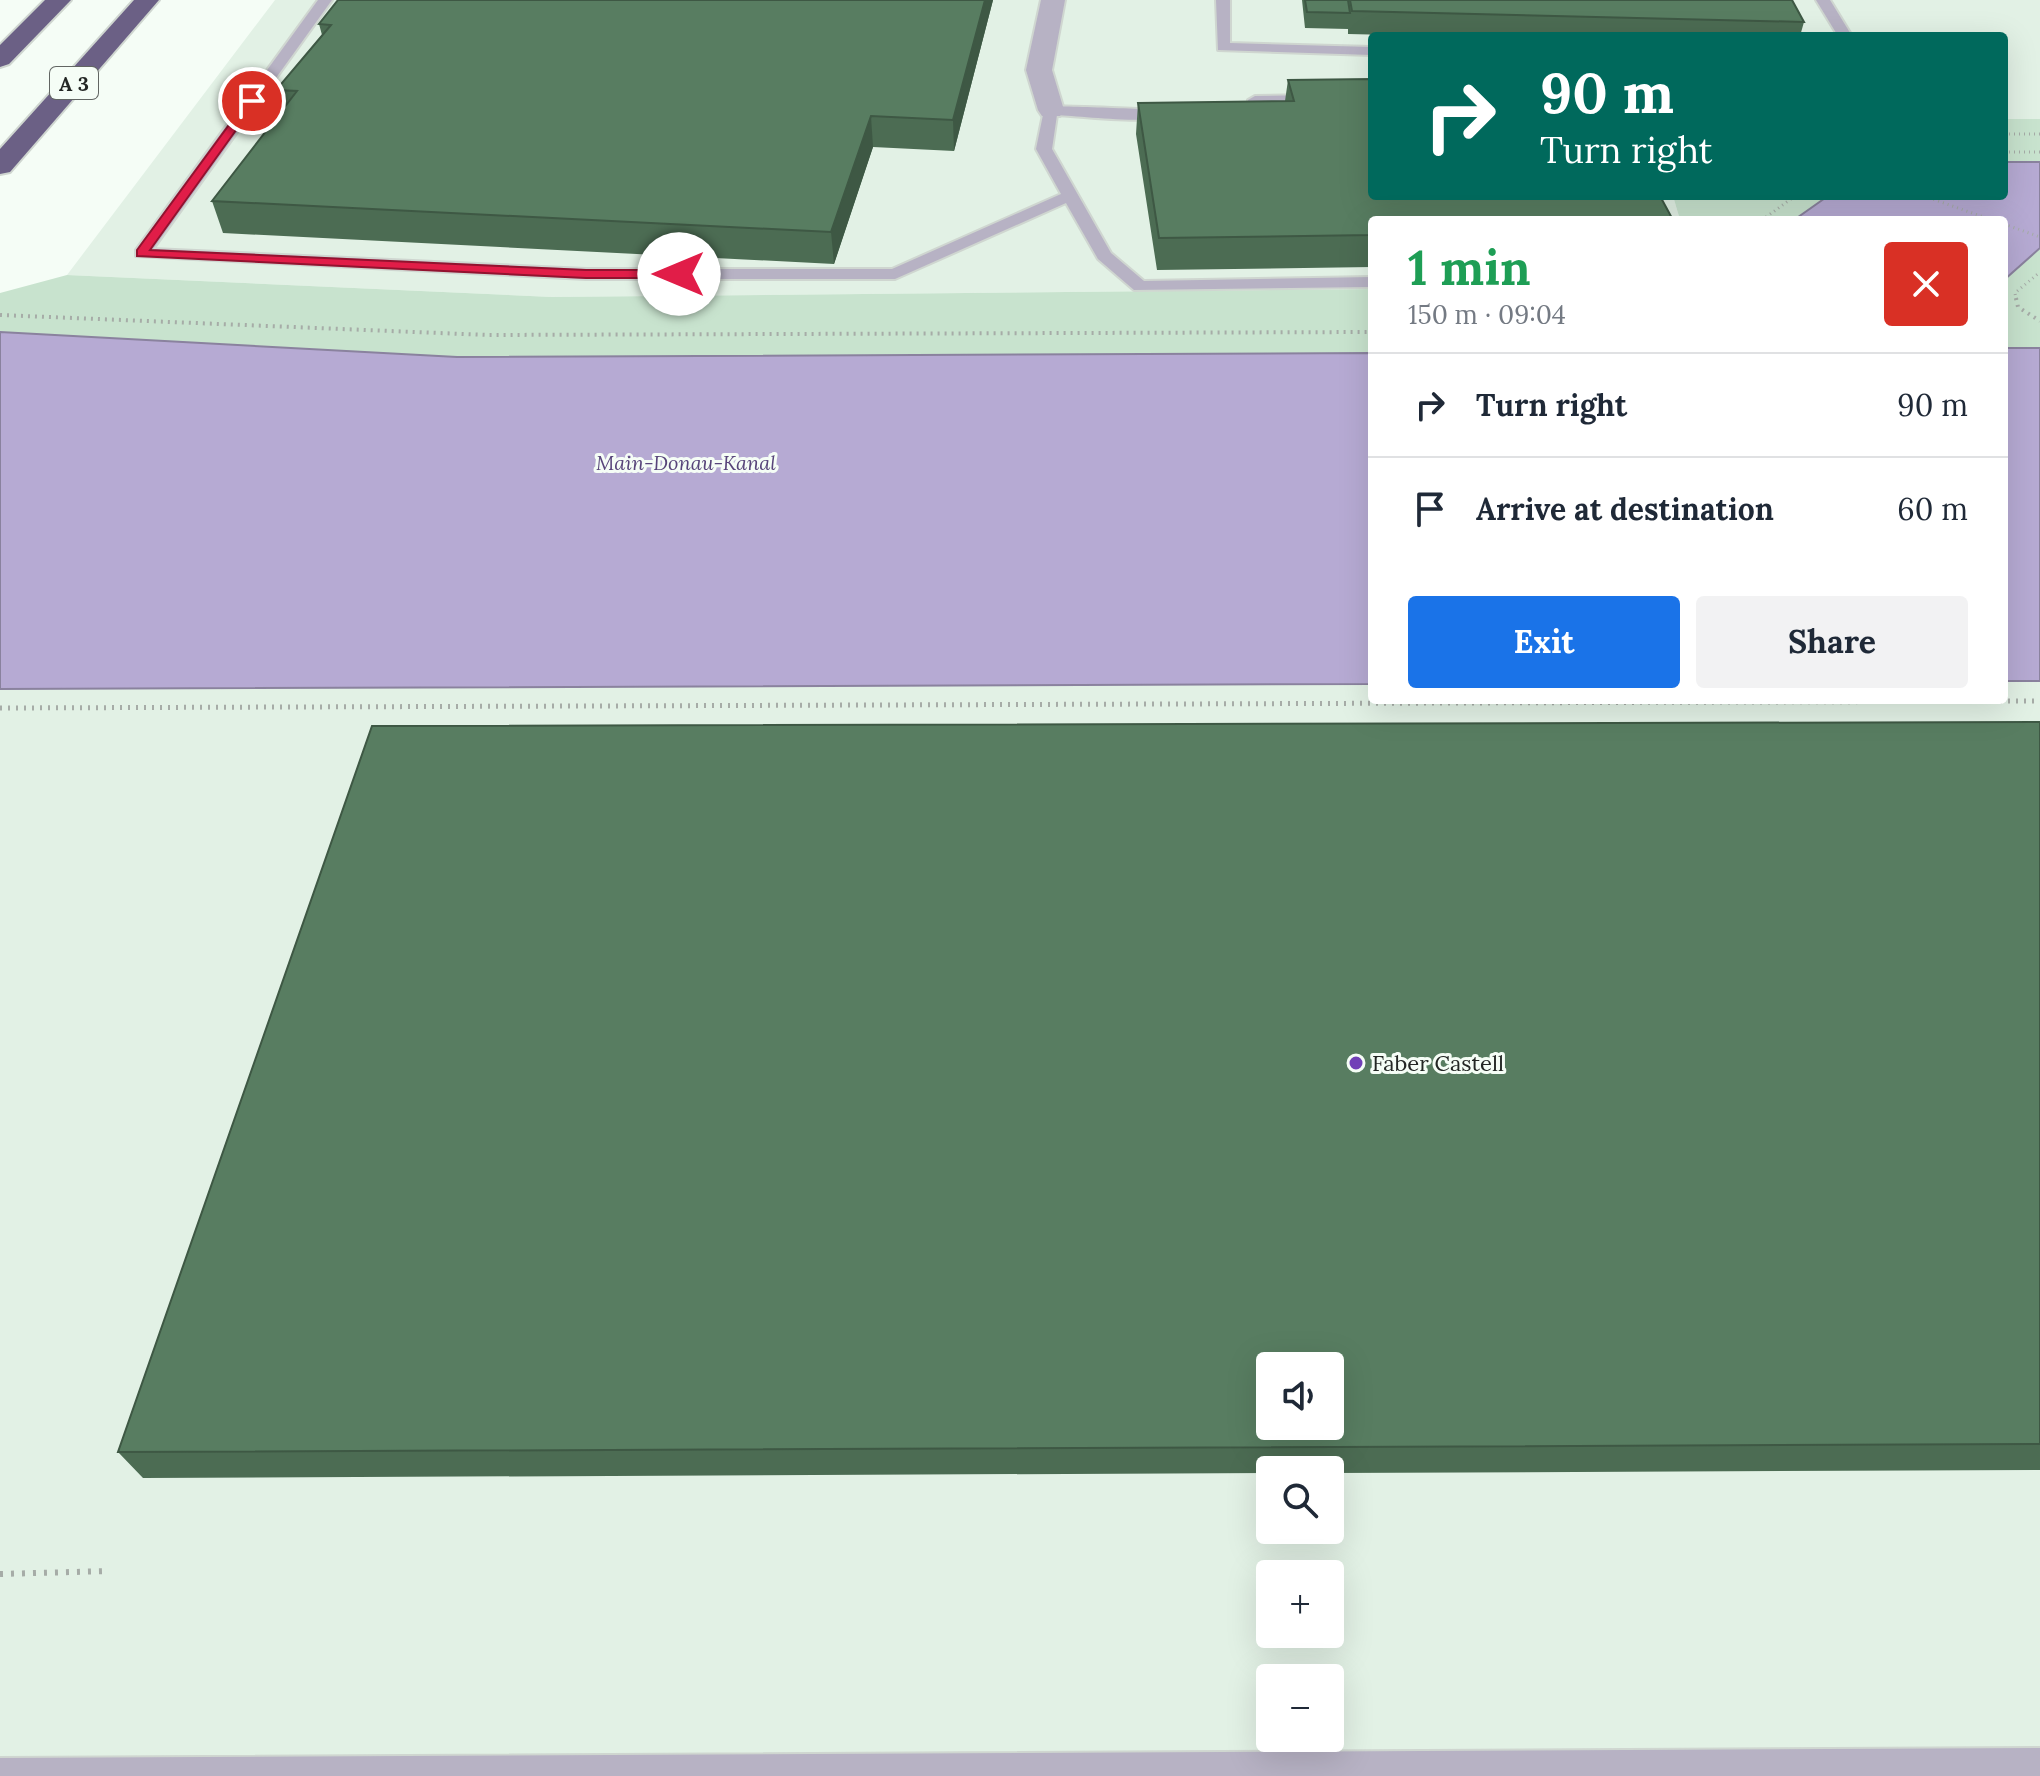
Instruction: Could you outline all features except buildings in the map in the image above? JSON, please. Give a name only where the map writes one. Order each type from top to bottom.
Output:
[{"type":"highway","points":[[0,59],[59,0]]},
{"type":"highway","name":"A 3","points":[[0,166],[147,0]]},
{"type":"street","points":[[1051,110],[1039,70],[1053,0]]},
{"type":"lane","points":[[325,0],[142,253],[586,274],[895,274],[1071,195]]},
{"type":"lane","points":[[1223,0],[1223,47],[1368,51]]},
{"type":"lane","points":[[1823,0],[1843,32]]},
{"type":"lane","points":[[1228,114],[1258,113],[1255,100],[1368,98]]},
{"type":"lane","points":[[1182,114],[1122,115],[1051,110],[1044,149],[1104,256],[1140,286],[1368,282]]},
{"type":"lane","points":[[0,1775],[2040,1765]]},
{"type":"path","points":[[2008,134],[2040,134]]},
{"type":"path","points":[[2008,152],[2040,152]]},
{"type":"path","points":[[1768,216],[1790,200]]},
{"type":"path","points":[[1935,200],[1981,216]]},
{"type":"path","points":[[2008,225],[2040,237]]},
{"type":"path","points":[[2040,272],[2015,293],[2018,307],[2040,321]]},
{"type":"path","points":[[0,315],[488,335],[1368,332]]},
{"type":"path","points":[[2008,701],[2040,701]]},
{"type":"path","points":[[0,708],[1368,703]]},
{"type":"path","points":[[0,1574],[109,1571]]},
{"type":"shaded area","points":[[275,0],[2040,0],[2040,119],[2008,119],[2008,32],[1368,32],[1368,200],[1674,200],[1679,216],[1368,216],[1368,289],[552,297],[67,275]]},
{"type":"shaded area","points":[[2008,681],[2040,681],[2040,1776],[0,1776],[0,689],[1368,684],[1368,704],[2008,704]]},
{"type":"green space","points":[[2008,119],[2040,119],[2040,162],[2008,162]]},
{"type":"green space","points":[[1674,200],[1822,200],[1800,216],[1679,216]]},
{"type":"green space","points":[[2040,248],[2040,348],[2008,348],[2008,276]]},
{"type":"green space","points":[[67,275],[552,297],[1368,289],[1368,353],[457,357],[0,332],[0,293]]},
{"type":"water","points":[[2008,162],[2040,162],[2040,248],[2008,276],[2008,216],[1800,216],[1822,200],[2008,200]]},
{"type":"water","name":"Main-Donau-Kanal","points":[[0,332],[457,357],[1368,353],[1368,684],[0,689]]},
{"type":"water","points":[[2008,348],[2040,348],[2040,681],[2008,681]]},
{"type":"place","name":"Faber Castell","points":[[1356,1063]]},
{"type":"route","points":[[252,101],[142,253],[586,274],[679,274]]}]
